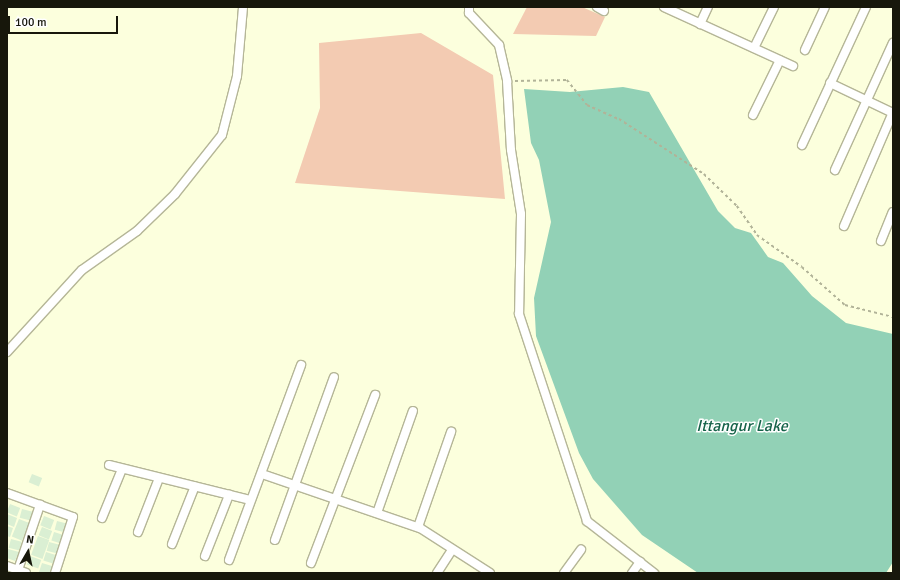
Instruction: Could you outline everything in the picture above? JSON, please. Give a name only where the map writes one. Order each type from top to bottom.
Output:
[{"type":"street","points":[[7,352],[82,270],[136,231],[175,194],[222,135],[237,76],[243,7]]},
{"type":"street","points":[[469,7],[469,12],[499,45],[507,81],[511,150],[521,214],[519,314],[587,521],[654,573]]},
{"type":"street","points":[[664,7],[792,66]]},
{"type":"street","points":[[700,24],[708,7]]},
{"type":"street","points":[[754,48],[774,7]]},
{"type":"street","points":[[805,50],[825,7]]},
{"type":"street","points":[[802,145],[866,7]]},
{"type":"street","points":[[835,170],[893,43]]},
{"type":"street","points":[[753,115],[780,60]]},
{"type":"street","points":[[830,83],[893,113],[844,226]]},
{"type":"street","points":[[881,241],[893,212]]},
{"type":"street","points":[[229,560],[301,365]]},
{"type":"street","points":[[275,540],[334,377]]},
{"type":"street","points":[[311,563],[375,395]]},
{"type":"street","points":[[377,513],[413,411]]},
{"type":"street","points":[[418,527],[451,432]]},
{"type":"street","points":[[109,465],[250,500]]},
{"type":"street","points":[[102,518],[122,468]]},
{"type":"street","points":[[262,474],[335,501],[418,527],[489,573]]},
{"type":"street","points":[[138,532],[159,478]]},
{"type":"street","points":[[172,544],[195,486]]},
{"type":"street","points":[[7,494],[74,517],[55,573]]},
{"type":"street","points":[[205,556],[229,495]]},
{"type":"street","points":[[7,566],[22,572],[40,505]]},
{"type":"street","points":[[438,573],[452,550]]},
{"type":"street","points":[[564,573],[581,550]]},
{"type":"street","points":[[632,573],[640,562]]},
{"type":"path","points":[[507,81],[567,80],[587,104],[619,119],[704,174],[737,206],[757,234],[802,267],[845,305],[893,317]]},
{"type":"shaded area","points":[[527,7],[582,7],[605,17],[596,36],[513,34]]},
{"type":"shaded area","points":[[421,33],[493,75],[505,199],[295,183],[320,108],[319,43]]},
{"type":"water","name":"Ittangur Lake","points":[[623,87],[649,92],[718,211],[735,228],[751,233],[768,257],[783,263],[812,296],[846,323],[893,334],[893,562],[886,573],[698,573],[642,535],[593,479],[579,453],[536,336],[534,298],[551,222],[539,160],[531,143],[524,89],[570,92]]},
{"type":"building","points":[[32,474],[42,478],[39,486],[29,482]]},
{"type":"building","points":[[10,504],[20,508],[17,516],[7,512]]},
{"type":"building","points":[[22,509],[33,512],[30,521],[20,518]]},
{"type":"building","points":[[7,514],[17,518],[14,527],[7,524]]},
{"type":"building","points":[[44,516],[54,520],[50,529],[40,525]]},
{"type":"building","points":[[19,519],[29,523],[22,541],[12,537]]},
{"type":"building","points":[[57,521],[68,524],[65,533],[55,530]]},
{"type":"building","points":[[7,526],[13,528],[10,537],[7,536]]},
{"type":"building","points":[[42,527],[52,531],[49,539],[39,535]]},
{"type":"building","points":[[54,532],[64,535],[61,544],[51,541]]},
{"type":"building","points":[[38,536],[49,540],[42,559],[31,555]]},
{"type":"building","points":[[11,539],[22,542],[19,551],[9,548]]},
{"type":"building","points":[[49,542],[60,545],[57,554],[47,551]]},
{"type":"building","points":[[8,549],[19,552],[15,561],[7,558]]},
{"type":"building","points":[[46,552],[56,555],[53,564],[43,561]]},
{"type":"building","points":[[30,556],[41,560],[38,569],[27,564]]},
{"type":"building","points":[[42,563],[52,566],[50,573],[39,572]]}]
